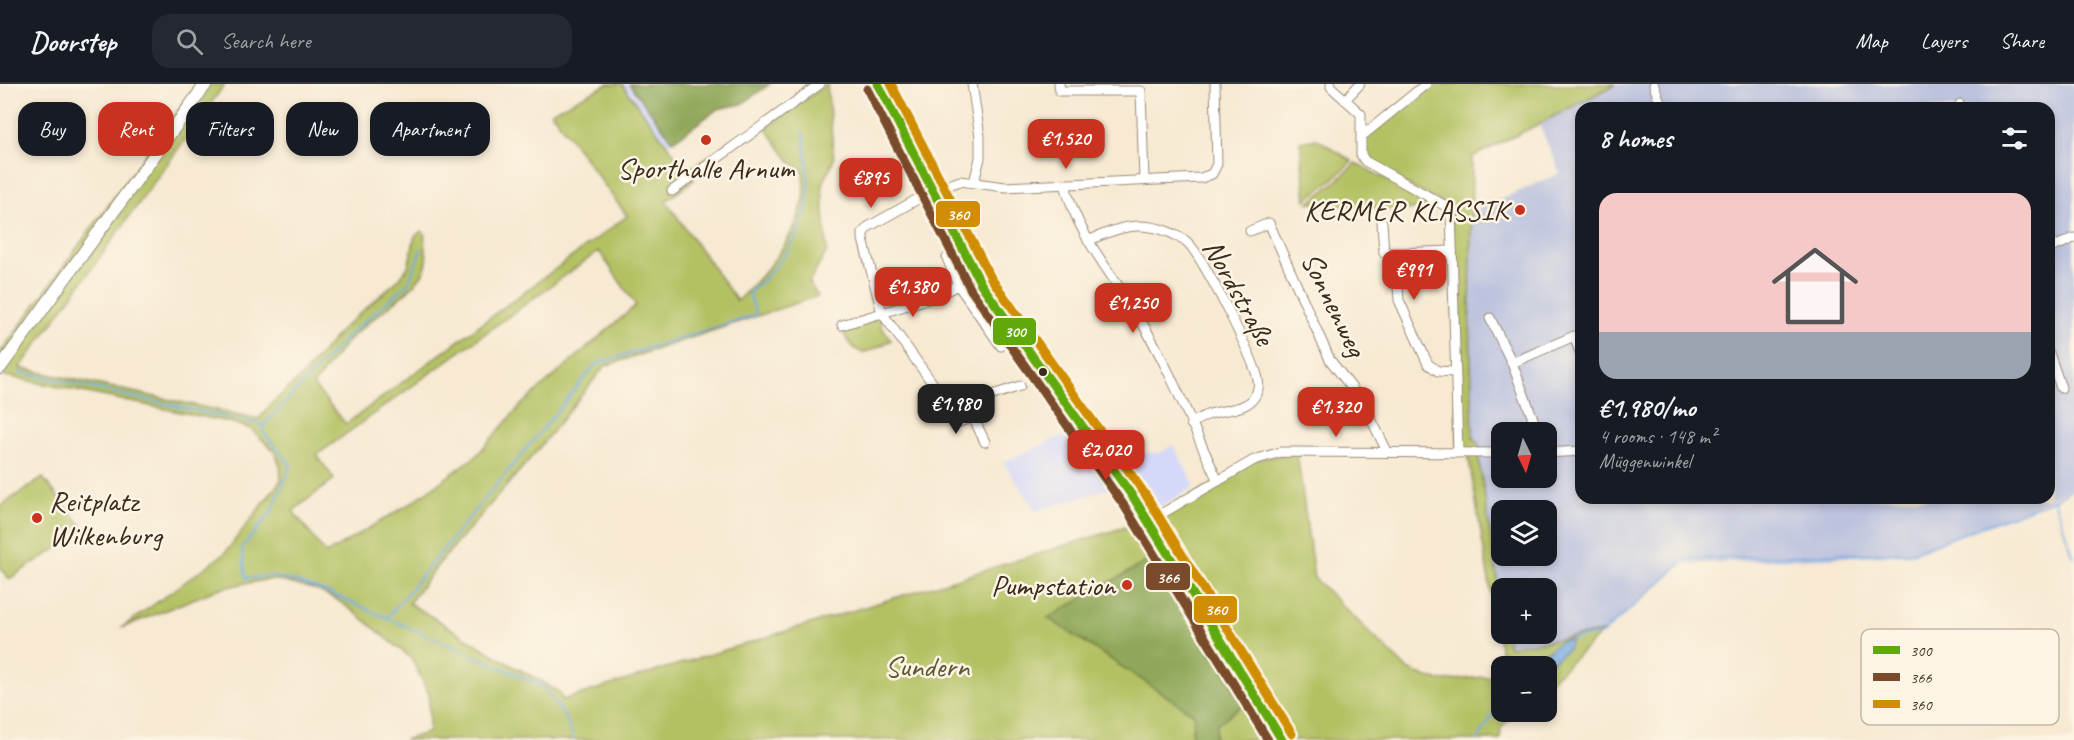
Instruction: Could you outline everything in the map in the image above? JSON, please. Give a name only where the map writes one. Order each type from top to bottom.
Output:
[{"type":"main road","points":[[0,368],[206,84]]},
{"type":"street","points":[[672,191],[820,84]]},
{"type":"street","points":[[878,84],[981,284],[1093,438],[1149,522],[1282,740]]},
{"type":"street","points":[[972,84],[980,137],[980,158],[974,183]]},
{"type":"street","points":[[1059,84],[1060,91],[1140,87],[1144,180]]},
{"type":"street","points":[[973,417],[959,422],[882,313],[867,258],[863,233],[868,226],[932,191],[960,181],[1005,187],[1202,178],[1212,174],[1217,164],[1215,84]]},
{"type":"street","points":[[1331,84],[1331,87],[1361,114],[1361,155],[1365,161],[1451,209],[1458,453]]},
{"type":"street","points":[[1345,100],[1360,84]]},
{"type":"street","points":[[1362,135],[1426,84]]},
{"type":"street","points":[[1654,85],[1660,102]]},
{"type":"street","points":[[1065,184],[1071,208],[1088,241],[1138,316],[1173,380],[1218,481]]},
{"type":"street","points":[[1382,222],[1384,253],[1452,251]]},
{"type":"street","name":"Sonnenweg","points":[[1250,231],[1269,223],[1330,360],[1362,401],[1387,452]]},
{"type":"street","name":"Nordstraße","points":[[1088,241],[1127,225],[1152,226],[1188,242],[1202,261],[1244,345],[1258,379],[1258,387],[1255,397],[1241,407],[1212,413],[1191,424]]},
{"type":"street","points":[[2055,246],[2074,238]]},
{"type":"street","points":[[1396,253],[1399,300],[1428,364],[1438,371],[1455,372]]},
{"type":"street","points":[[947,258],[958,285],[1001,346]]},
{"type":"street","points":[[842,325],[934,297],[958,285]]},
{"type":"street","points":[[1490,318],[1512,363],[1534,422]]},
{"type":"street","points":[[1512,363],[1574,336],[1575,339]]},
{"type":"street","points":[[2055,370],[2061,388]]},
{"type":"street","points":[[951,409],[1020,386]]},
{"type":"street","points":[[967,404],[985,442]]},
{"type":"street","points":[[1557,452],[1575,451]]},
{"type":"street","points":[[1149,522],[1254,460],[1281,452],[1491,453]]},
{"type":"shaded area","points":[[622,84],[629,84],[673,141],[668,144]]},
{"type":"shaded area","points":[[1616,84],[2074,84],[2074,485],[2055,497],[2055,102],[1581,102]]},
{"type":"shaded area","points":[[1575,105],[1575,504],[2038,504],[1914,554],[1684,564],[1603,632],[1557,639],[1557,578],[1497,578],[1495,566],[1557,566],[1557,500],[1491,500],[1491,538],[1478,453],[1473,438],[1470,321],[1472,212],[1560,173],[1539,124]]},
{"type":"shaded area","points":[[1071,432],[1111,488],[1036,511],[1003,462]]},
{"type":"shaded area","points":[[1173,445],[1195,486],[1162,506],[1153,506],[1118,453],[1160,453]]},
{"type":"shaded area","points":[[1508,644],[1528,644],[1509,647]]},
{"type":"green space","points":[[197,84],[225,84],[212,102],[186,102],[186,138],[174,155],[174,115]]},
{"type":"green space","name":"Sundern","points":[[608,84],[622,84],[687,171],[737,136],[738,138],[689,172],[694,180],[666,201],[737,301],[778,255],[793,229],[805,196],[803,171],[790,162],[766,128],[827,84],[834,159],[822,186],[827,251],[809,283],[818,296],[605,366],[535,453],[437,566],[409,603],[543,682],[560,693],[562,700],[1149,521],[1254,460],[1297,452],[1314,578],[1406,668],[1427,678],[1445,681],[1491,676],[1491,722],[1507,722],[1501,728],[1500,740],[1214,740],[1216,724],[1244,704],[1202,695],[1200,740],[404,740],[429,732],[429,694],[411,658],[339,601],[317,590],[277,580],[241,584],[218,589],[121,628],[225,553],[281,480],[280,465],[274,451],[251,429],[233,423],[0,375],[0,353],[144,156],[173,156],[20,368],[259,419],[271,404],[302,376],[341,330],[399,279],[408,267],[415,236],[422,231],[425,234],[427,258],[422,275],[404,294],[351,338],[313,385],[346,424],[627,216],[551,112]],"holes":[[[599,251],[636,305],[521,405],[476,456],[411,503],[326,554],[293,511],[334,479],[317,455]]]},
{"type":"green space","points":[[629,84],[770,84],[742,104],[718,109],[673,141]]},
{"type":"green space","points":[[1426,84],[1616,84],[1581,102],[1575,102],[1575,105],[1472,157],[1470,321],[1473,438],[1479,445],[1478,453],[1491,538],[1491,566],[1495,566],[1497,578],[1491,578],[1491,593],[1468,454],[1458,453],[1451,209],[1365,161],[1362,136]]},
{"type":"green space","points":[[1317,139],[1352,161],[1306,200],[1300,142]]},
{"type":"green space","points":[[1355,163],[1440,207],[1402,210],[1309,203]]},
{"type":"green space","points":[[875,316],[882,320],[881,326],[891,340],[872,350],[860,352],[851,345],[839,327]]},
{"type":"green space","name":"Reitplatz Wilkenburg","points":[[43,478],[85,530],[9,579],[0,568],[0,506]]},
{"type":"green space","points":[[1156,556],[1244,704],[1217,724],[1214,740],[1191,740],[1194,714],[1048,618]]},
{"type":"green space","points":[[1603,632],[1557,675],[1557,656],[1501,656],[1499,644],[1508,644],[1509,647],[1528,644],[1557,644],[1557,639]]},
{"type":"water","points":[[1572,639],[1568,649],[1557,658],[1541,656],[1557,644],[1560,641]]},
{"type":"waterway","points":[[387,618],[596,364],[756,315],[749,293],[769,274],[787,251],[805,213],[809,184],[804,133]]},
{"type":"waterway","points":[[421,249],[408,284],[351,333],[264,425],[263,432],[291,465],[272,511],[242,548],[246,578],[269,576],[294,581],[332,594],[543,686],[566,719],[574,740]]},
{"type":"waterway","points":[[18,372],[264,425]]},
{"type":"waterway","points":[[2055,499],[2074,487]]},
{"type":"waterway","points":[[2055,503],[2074,558]]},
{"type":"waterway","points":[[1572,639],[1602,634],[1686,559],[1912,552],[2043,504]]},
{"type":"waterway","points":[[1190,572],[1293,740]]},
{"type":"waterway","points":[[1478,740],[1491,718]]},
{"type":"transit line","name":"300","points":[[878,84],[981,284],[1135,500],[1282,740]]},
{"type":"transit line","name":"360","points":[[891,84],[991,278],[1145,494],[1292,734]]},
{"type":"transit line","name":"366","points":[[867,89],[971,290],[1125,507],[1268,740]]},
{"type":"place","name":"Sporthalle Arnum","points":[[706,140]]},
{"type":"place","name":"KERMER KLASSIK","points":[[1520,210]]},
{"type":"place","name":"Reitplatz Wilkenburg","points":[[37,518]]},
{"type":"place","name":"Pumpstation","points":[[1127,585]]}]
